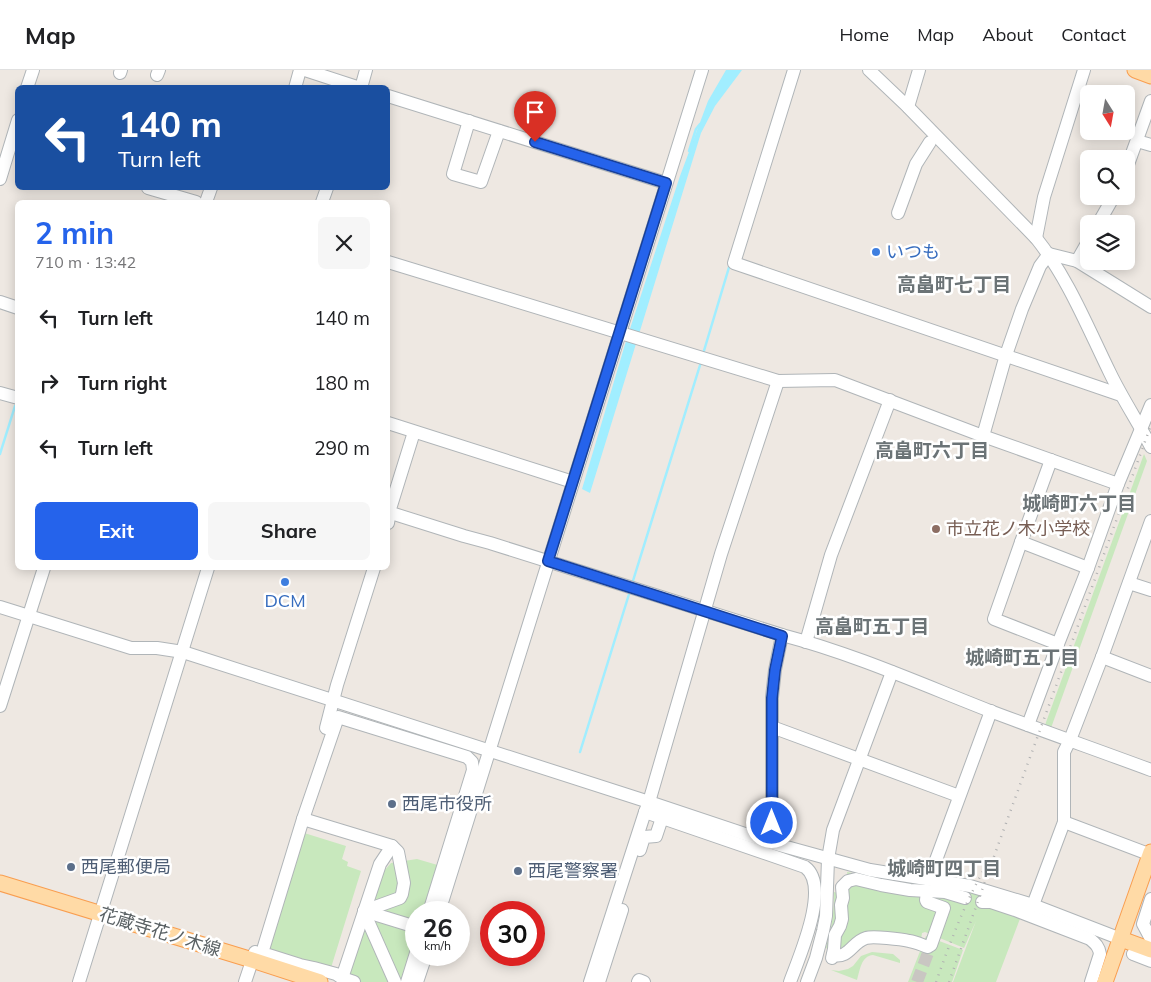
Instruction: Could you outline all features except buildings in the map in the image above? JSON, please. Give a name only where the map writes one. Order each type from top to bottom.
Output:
[{"type":"main road","points":[[1135,70],[1151,76]]},
{"type":"main road","points":[[1106,982],[1151,854]]},
{"type":"main road","name":"花蔵寺花ノ木線","points":[[0,883],[320,982]]},
{"type":"main road","points":[[1121,939],[1151,950]]},
{"type":"street","points":[[28,85],[33,70]]},
{"type":"street","points":[[296,85],[300,70]]},
{"type":"street","points":[[305,70],[351,85]]},
{"type":"street","points":[[361,85],[366,70]]},
{"type":"street","points":[[442,901],[702,70]]},
{"type":"street","points":[[794,70],[734,263],[1121,395]]},
{"type":"street","points":[[869,70],[908,107],[1036,238],[1049,254],[1071,292],[1121,395],[1151,447]]},
{"type":"street","points":[[908,107],[920,70]]},
{"type":"street","points":[[1036,238],[1044,197],[1084,70]]},
{"type":"street","points":[[390,97],[666,183]]},
{"type":"street","points":[[1134,150],[1151,101]]},
{"type":"street","points":[[469,121],[453,174],[480,182],[499,131]]},
{"type":"street","points":[[1138,141],[1151,145]]},
{"type":"street","points":[[898,213],[916,164],[930,142]]},
{"type":"street","points":[[1,173],[14,146]]},
{"type":"street","points":[[155,190],[189,200]]},
{"type":"street","points":[[983,436],[1006,355],[1022,309],[1040,266],[1049,254]]},
{"type":"street","points":[[1049,254],[1077,260],[1151,306]]},
{"type":"street","points":[[1077,260],[1080,255]]},
{"type":"street","points":[[390,263],[778,382],[835,380],[983,436],[1118,484]]},
{"type":"street","points":[[0,302],[15,307]]},
{"type":"street","points":[[590,982],[647,807],[721,554],[778,382]]},
{"type":"street","points":[[0,393],[15,397]]},
{"type":"street","points":[[806,642],[832,555],[890,400]]},
{"type":"street","points":[[1028,725],[1118,484],[1151,405]]},
{"type":"street","points":[[390,424],[573,482]]},
{"type":"street","points":[[390,509],[414,432]]},
{"type":"street","points":[[1051,460],[994,619],[1058,644]]},
{"type":"street","points":[[390,517],[548,561],[806,642],[892,672],[1151,770]]},
{"type":"street","points":[[1033,905],[1064,822],[1064,752],[1102,658],[1151,521]]},
{"type":"street","points":[[1021,542],[1088,568]]},
{"type":"street","points":[[0,706],[43,570]]},
{"type":"street","points":[[79,982],[207,570]]},
{"type":"street","points":[[246,982],[373,570]]},
{"type":"street","points":[[1129,583],[1151,590]]},
{"type":"street","points":[[0,608],[131,648],[157,648],[183,652],[490,750],[647,807],[828,859],[928,885],[965,898]]},
{"type":"street","points":[[772,843],[772,698],[782,636]]},
{"type":"street","points":[[1102,658],[1151,676]]},
{"type":"street","points":[[808,982],[826,916],[828,859],[833,830],[892,672]]},
{"type":"street","points":[[944,908],[927,902],[928,885],[991,711]]},
{"type":"street","points":[[392,846],[380,864],[364,911],[348,980],[336,974],[300,966],[262,953],[303,819],[338,718],[467,757],[472,762],[473,770],[432,901]]},
{"type":"street","points":[[772,727],[959,796]]},
{"type":"street","points":[[647,807],[662,818],[805,867],[808,870],[816,886],[813,910],[790,982]]},
{"type":"street","points":[[599,982],[644,837],[656,836],[662,818]]},
{"type":"street","points":[[303,819],[392,846],[398,852],[404,883],[400,898],[364,911]]},
{"type":"street","points":[[1064,822],[1151,854]]},
{"type":"street","points":[[949,893],[930,946],[909,941],[869,937],[858,942],[843,956],[832,957],[835,935],[842,919],[840,905],[843,898],[842,887],[848,881],[856,879],[881,885],[970,886],[1033,905],[1121,939]]},
{"type":"street","points":[[1151,899],[1143,924],[1151,939]]},
{"type":"street","points":[[982,902],[991,902],[1090,939],[1096,944],[1100,954],[1091,982]]},
{"type":"street","points":[[364,911],[405,924]]},
{"type":"street","points":[[364,911],[395,982]]},
{"type":"street","points":[[1133,954],[1151,961]]},
{"type":"street","points":[[407,982],[412,966]]},
{"type":"street","points":[[418,982],[423,966]]},
{"type":"street","points":[[638,982],[639,980],[644,982]]},
{"type":"green space","points":[[1144,454],[1147,461],[1051,728],[1045,725]]},
{"type":"green space","points":[[301,832],[346,846],[342,859],[348,862],[347,866],[361,871],[330,971],[266,951]]},
{"type":"green space","points":[[417,859],[441,866],[430,901],[405,901],[405,966],[414,966],[410,982],[343,982],[361,907],[379,912],[373,895],[384,871],[391,863]]},
{"type":"green space","points":[[847,872],[875,877],[877,891],[882,892],[876,876],[986,895],[988,907],[1021,916],[996,982],[953,982],[976,921],[964,948],[925,932],[922,933],[921,940],[859,934],[860,938],[856,946],[828,951],[826,947],[832,920],[834,892],[837,893],[849,883]]},
{"type":"green space","points":[[926,936],[963,950],[952,982],[908,982]]},
{"type":"green space","points":[[872,952],[893,954],[900,960],[900,963],[873,955],[869,956],[863,961],[857,980],[831,970],[848,969],[861,956]]},
{"type":"water","points":[[726,70],[742,70],[715,106],[701,133],[590,493],[582,489],[626,341],[680,176],[708,101]]},
{"type":"waterway","points":[[689,151],[696,129],[700,124]]},
{"type":"waterway","points":[[703,354],[730,264]]},
{"type":"waterway","points":[[632,584],[701,362]]},
{"type":"waterway","points":[[0,454],[15,406]]},
{"type":"waterway","points":[[580,752],[630,591]]},
{"type":"tunnel","points":[[917,982],[931,945]]},
{"type":"railway","points":[[949,982],[1151,425]]},
{"type":"railway","points":[[936,982],[964,910],[985,868]]},
{"type":"place","name":"いつも","points":[[876,252]]},
{"type":"place","name":"市立花ノ木小学校","points":[[936,529]]},
{"type":"place","name":"DCM","points":[[285,582]]},
{"type":"place","name":"西尾市役所","points":[[392,804]]},
{"type":"place","name":"西尾郵便局","points":[[71,867]]},
{"type":"place","name":"西尾警察署","points":[[518,871]]},
{"type":"district","name":"高畠町七丁目","points":[[954,284]]},
{"type":"district","name":"高畠町六丁目","points":[[932,450]]},
{"type":"district","name":"城崎町六丁目","points":[[1079,503]]},
{"type":"district","name":"高畠町五丁目","points":[[872,626]]},
{"type":"district","name":"城崎町五丁目","points":[[1022,657]]},
{"type":"district","name":"城崎町四丁目","points":[[944,868]]},
{"type":"route","points":[[535,142],[666,183],[548,561],[782,636],[772,698],[772,823]]}]
